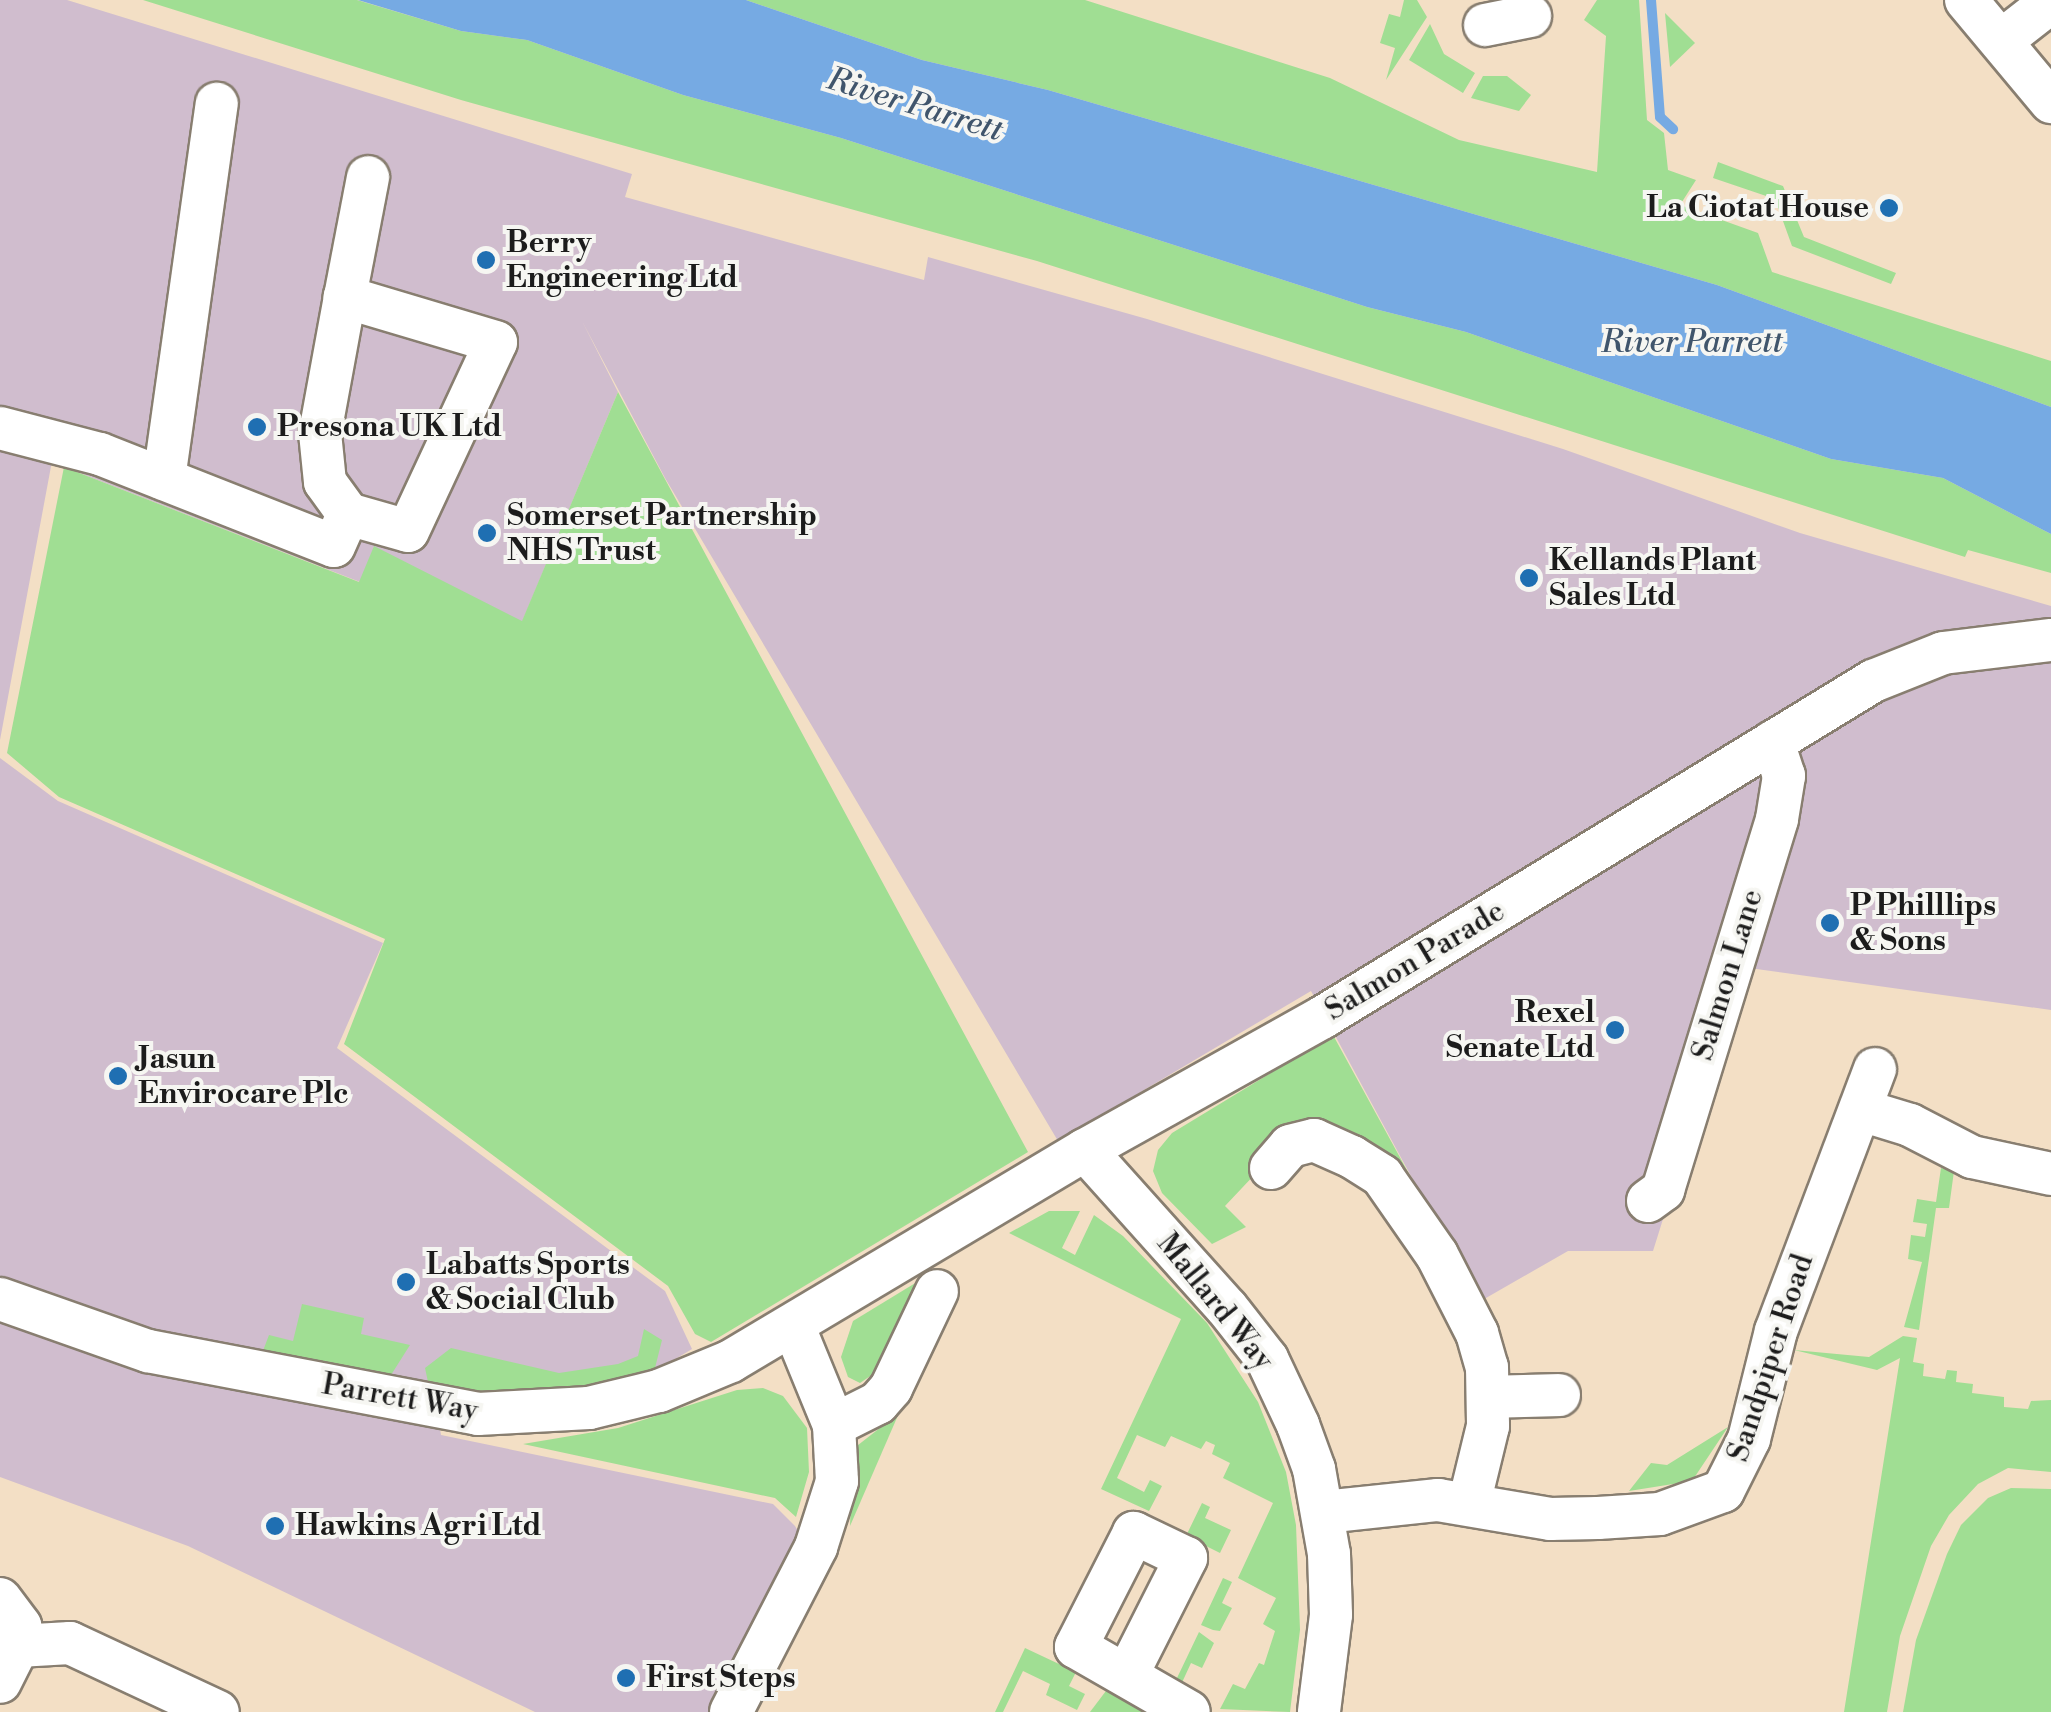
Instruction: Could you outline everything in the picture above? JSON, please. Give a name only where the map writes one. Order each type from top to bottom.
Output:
[{"type":"street","points":[[1966,0],[2051,102]]},
{"type":"street","points":[[2001,42],[2051,2]]},
{"type":"street","points":[[164,479],[217,104]]},
{"type":"street","points":[[346,297],[496,342],[408,531],[348,514],[325,482],[320,433],[368,177]]},
{"type":"street","points":[[2,433],[100,454],[334,546],[348,514]]},
{"type":"street","name":"Salmon Parade","points":[[793,1324],[1085,1150],[1323,1017],[1872,681],[1943,653],[2051,640]]},
{"type":"street","name":"Salmon Lane","points":[[1648,1202],[1663,1190],[1777,819],[1784,776],[1773,742]]},
{"type":"street","name":"Sandpiper Road","points":[[1324,1512],[1404,1502],[1468,1504],[1550,1519],[1598,1518],[1660,1514],[1723,1491],[1749,1438],[1776,1332],[1875,1069]]},
{"type":"street","points":[[1860,1110],[1910,1125],[1972,1157],[2051,1174]]},
{"type":"street","points":[[1270,1168],[1290,1146],[1314,1140],[1382,1176],[1413,1214],[1477,1333],[1489,1396],[1468,1504]]},
{"type":"street","name":"Mallard Way","points":[[1085,1150],[1267,1358],[1298,1424],[1324,1512],[1332,1615],[1319,1712]]},
{"type":"street","points":[[834,1424],[878,1403],[891,1388],[937,1291]]},
{"type":"street","name":"Parrett Way","points":[[0,1300],[148,1351],[511,1416],[589,1408],[659,1391],[731,1362],[793,1324]]},
{"type":"street","points":[[732,1712],[831,1509],[834,1424],[793,1324]]},
{"type":"street","points":[[1489,1396],[1559,1394]]},
{"type":"street","points":[[0,1599],[20,1626],[9,1664]]},
{"type":"street","points":[[9,1664],[70,1642],[218,1712]]},
{"type":"street","points":[[1128,1674],[1190,1712]]},
{"type":"shaded area","points":[[0,0],[67,0],[632,174],[625,197],[924,280],[928,257],[1147,319],[1563,449],[1800,533],[2051,606],[2051,1010],[1742,967],[1653,1251],[1568,1251],[1479,1302],[1311,991],[1058,1141],[665,478],[582,321],[618,392],[522,622],[374,547],[360,582],[64,467],[55,445],[0,740]]},
{"type":"shaded area","points":[[0,758],[58,801],[383,943],[337,1048],[665,1291],[692,1349],[647,1376],[577,1392],[435,1398],[441,1435],[773,1504],[795,1526],[804,1541],[712,1712],[535,1712],[188,1546],[0,1477]]},
{"type":"green space","points":[[143,0],[357,0],[461,31],[527,40],[683,95],[841,138],[1367,307],[1466,332],[1831,459],[1943,478],[2051,534],[2051,573],[1968,550],[1965,557],[1037,261],[461,100]]},
{"type":"green space","points":[[746,0],[1085,0],[1330,78],[1459,140],[1597,172],[1606,36],[1584,20],[1597,0],[1639,0],[1647,120],[1664,133],[1668,170],[1696,180],[1680,205],[1758,233],[1772,272],[2051,361],[2051,407],[1717,285],[1048,90],[922,60]]},
{"type":"green space","points":[[1404,0],[1417,0],[1427,17],[1386,80],[1395,48],[1380,43],[1389,14],[1400,17]]},
{"type":"green space","points":[[1665,13],[1695,43],[1670,67]]},
{"type":"green space","points":[[1430,24],[1444,54],[1475,73],[1463,93],[1409,60]]},
{"type":"green space","points":[[1483,76],[1507,76],[1531,95],[1519,111],[1471,98]]},
{"type":"green space","points":[[1718,162],[1783,186],[1804,237],[1896,273],[1891,284],[1792,246],[1775,199],[1713,178]]},
{"type":"green space","points":[[618,392],[1028,1152],[711,1342],[695,1334],[668,1286],[344,1044],[385,939],[59,797],[7,753],[64,467],[359,582],[374,546],[522,621]]},
{"type":"green space","points":[[1333,1035],[1420,1194],[1362,1145],[1258,1171],[1225,1206],[1246,1227],[1212,1244],[1162,1193],[1153,1171],[1158,1150],[1172,1133]]},
{"type":"green space","points":[[1941,1168],[1954,1171],[1949,1208],[1936,1208],[1919,1330],[1904,1327],[1922,1262],[1908,1259],[1911,1235],[1925,1237],[1927,1224],[1913,1222],[1917,1199],[1936,1202]]},
{"type":"green space","points":[[1049,1211],[1080,1211],[1062,1248],[1075,1255],[1094,1215],[1123,1236],[1207,1323],[1258,1402],[1286,1472],[1296,1525],[1300,1630],[1290,1712],[1220,1709],[1233,1684],[1245,1689],[1259,1663],[1264,1665],[1275,1631],[1263,1624],[1276,1598],[1238,1578],[1273,1503],[1223,1478],[1230,1463],[1212,1454],[1215,1445],[1206,1441],[1201,1449],[1171,1436],[1165,1447],[1137,1435],[1117,1478],[1144,1492],[1150,1480],[1162,1486],[1149,1511],[1101,1489],[1181,1319],[1009,1233]]},
{"type":"green space","points":[[917,1282],[882,1368],[860,1383],[848,1377],[841,1357],[853,1321]]},
{"type":"green space","points":[[302,1304],[364,1318],[361,1334],[410,1345],[391,1375],[379,1379],[261,1356],[269,1335],[293,1341]]},
{"type":"green space","points":[[644,1329],[662,1340],[655,1368],[584,1387],[513,1396],[442,1393],[428,1382],[425,1368],[451,1348],[559,1373],[618,1364],[638,1356]]},
{"type":"green space","points":[[1903,1336],[1917,1338],[1913,1362],[1924,1364],[1923,1376],[1945,1379],[1947,1370],[1957,1371],[1956,1382],[1973,1384],[1972,1393],[2004,1397],[2004,1407],[2028,1409],[2031,1401],[2051,1400],[2051,1472],[2008,1468],[1978,1484],[1949,1515],[1931,1546],[1900,1636],[1887,1712],[1844,1712],[1900,1358],[1877,1370],[1794,1350],[1869,1357]]},
{"type":"green space","points":[[763,1388],[783,1396],[807,1428],[809,1472],[796,1517],[775,1498],[523,1444],[618,1428],[737,1390]]},
{"type":"green space","points":[[899,1413],[850,1526],[853,1449]]},
{"type":"green space","points":[[1728,1427],[1692,1481],[1629,1491],[1651,1463],[1667,1465]]},
{"type":"green space","points":[[2011,1488],[2051,1489],[2051,1712],[1903,1712],[1916,1640],[1947,1554],[1961,1525],[1988,1498]]},
{"type":"green space","points":[[1202,1503],[1210,1507],[1205,1518],[1231,1530],[1220,1553],[1186,1536]]},
{"type":"green space","points":[[1223,1578],[1232,1582],[1222,1603],[1232,1608],[1220,1631],[1201,1625]]},
{"type":"green space","points":[[1199,1632],[1214,1643],[1202,1668],[1191,1663],[1179,1689],[1152,1667],[1177,1678]]},
{"type":"green space","points":[[1025,1648],[1076,1672],[1069,1686],[1085,1694],[1077,1710],[1046,1695],[1050,1684],[1023,1671],[1003,1712],[995,1712]]},
{"type":"green space","points":[[1112,1683],[1170,1712],[1090,1712]]},
{"type":"water","name":"River Parrett","points":[[358,0],[746,0],[922,60],[1048,90],[1717,285],[2051,407],[2051,534],[1943,478],[1831,459],[1466,332],[1367,307],[841,138],[683,95],[527,40],[461,31]]},
{"type":"waterway","points":[[1651,0],[1660,117],[1673,129]]},
{"type":"place","name":"La Ciotat House","points":[[1889,208]]},
{"type":"place","name":"Berry Engineering Ltd","points":[[486,260]]},
{"type":"place","name":"Presona UK Ltd","points":[[257,427]]},
{"type":"place","name":"Somerset Partnership NHS Trust","points":[[487,533]]},
{"type":"place","name":"Kellands Plant Sales Ltd","points":[[1529,578]]},
{"type":"place","name":"P Philllips & Sons","points":[[1830,923]]},
{"type":"place","name":"Rexel Senate Ltd","points":[[1615,1030]]},
{"type":"place","name":"Jasun Envirocare Plc","points":[[118,1076]]},
{"type":"place","name":"Labatts Sports & Social Club","points":[[406,1282]]},
{"type":"place","name":"Hawkins Agri Ltd","points":[[275,1526]]},
{"type":"place","name":"First Steps","points":[[626,1678]]}]
